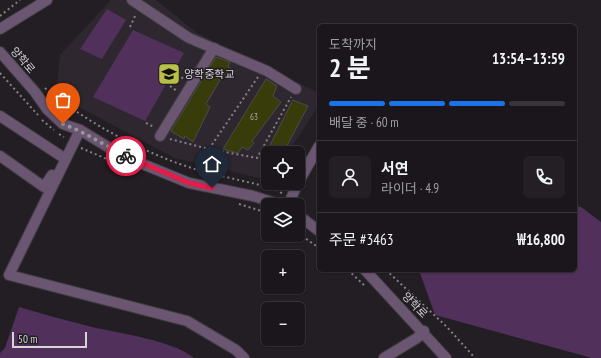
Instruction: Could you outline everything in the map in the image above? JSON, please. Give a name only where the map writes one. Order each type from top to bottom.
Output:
[{"type":"street","points":[[0,29],[47,0]]},
{"type":"street","points":[[132,0],[189,38],[263,69],[296,89]]},
{"type":"street","points":[[160,136],[214,48]]},
{"type":"street","name":"양학로","points":[[0,52],[35,92],[47,109],[63,124],[77,129],[108,147],[189,183],[261,199]]},
{"type":"street","points":[[0,116],[61,156]]},
{"type":"street","points":[[0,156],[44,187],[52,176],[61,156],[77,129]]},
{"type":"street","points":[[77,129],[9,275],[186,321],[236,350],[244,358]]},
{"type":"street","points":[[305,172],[317,153]]},
{"type":"street","points":[[305,220],[317,229]]},
{"type":"street","name":"양학로","points":[[368,272],[424,331],[446,358]]},
{"type":"street","points":[[384,358],[417,338],[424,331]]},
{"type":"path","points":[[0,16],[20,0]]},
{"type":"path","points":[[130,27],[133,19],[141,7]]},
{"type":"path","points":[[209,149],[263,69]]},
{"type":"path","points":[[0,73],[50,128],[64,137]]},
{"type":"path","points":[[41,83],[81,115],[146,150],[197,169],[275,189],[285,198]]},
{"type":"path","points":[[160,136],[209,149],[257,158],[296,89]]},
{"type":"path","points":[[305,238],[317,247]]},
{"type":"path","points":[[388,272],[447,327],[475,358]]},
{"type":"shaded area","name":"양학중학교","points":[[111,0],[156,0],[197,33],[317,92],[317,108],[293,146],[261,146],[261,178],[175,158],[56,95],[60,55]]},
{"type":"shaded area","points":[[107,9],[126,20],[102,59],[80,49]]},
{"type":"shaded area","points":[[133,30],[184,53],[145,121],[93,97]]},
{"type":"shaded area","points":[[577,206],[581,207],[601,222],[601,358],[592,358],[435,315],[420,272],[577,272]]},
{"type":"shaded area","points":[[19,307],[92,327],[160,342],[185,352],[194,358],[0,358],[0,353],[5,348]]},
{"type":"building","points":[[216,57],[230,62],[228,67],[235,71],[230,79],[223,75],[206,104],[210,107],[193,142],[185,136],[184,139],[171,131]]},
{"type":"building","points":[[266,79],[277,86],[273,96],[281,102],[252,141],[254,143],[248,150],[242,147],[238,153],[223,149]]},
{"type":"building","points":[[293,100],[308,106],[287,146],[270,146]]},
{"type":"way so far","points":[[63,124],[80,130],[90,138],[126,156]]},
{"type":"place","name":"양학중학교","points":[[169,74]]},
{"type":"route","points":[[126,156],[189,183],[212,188]]}]
